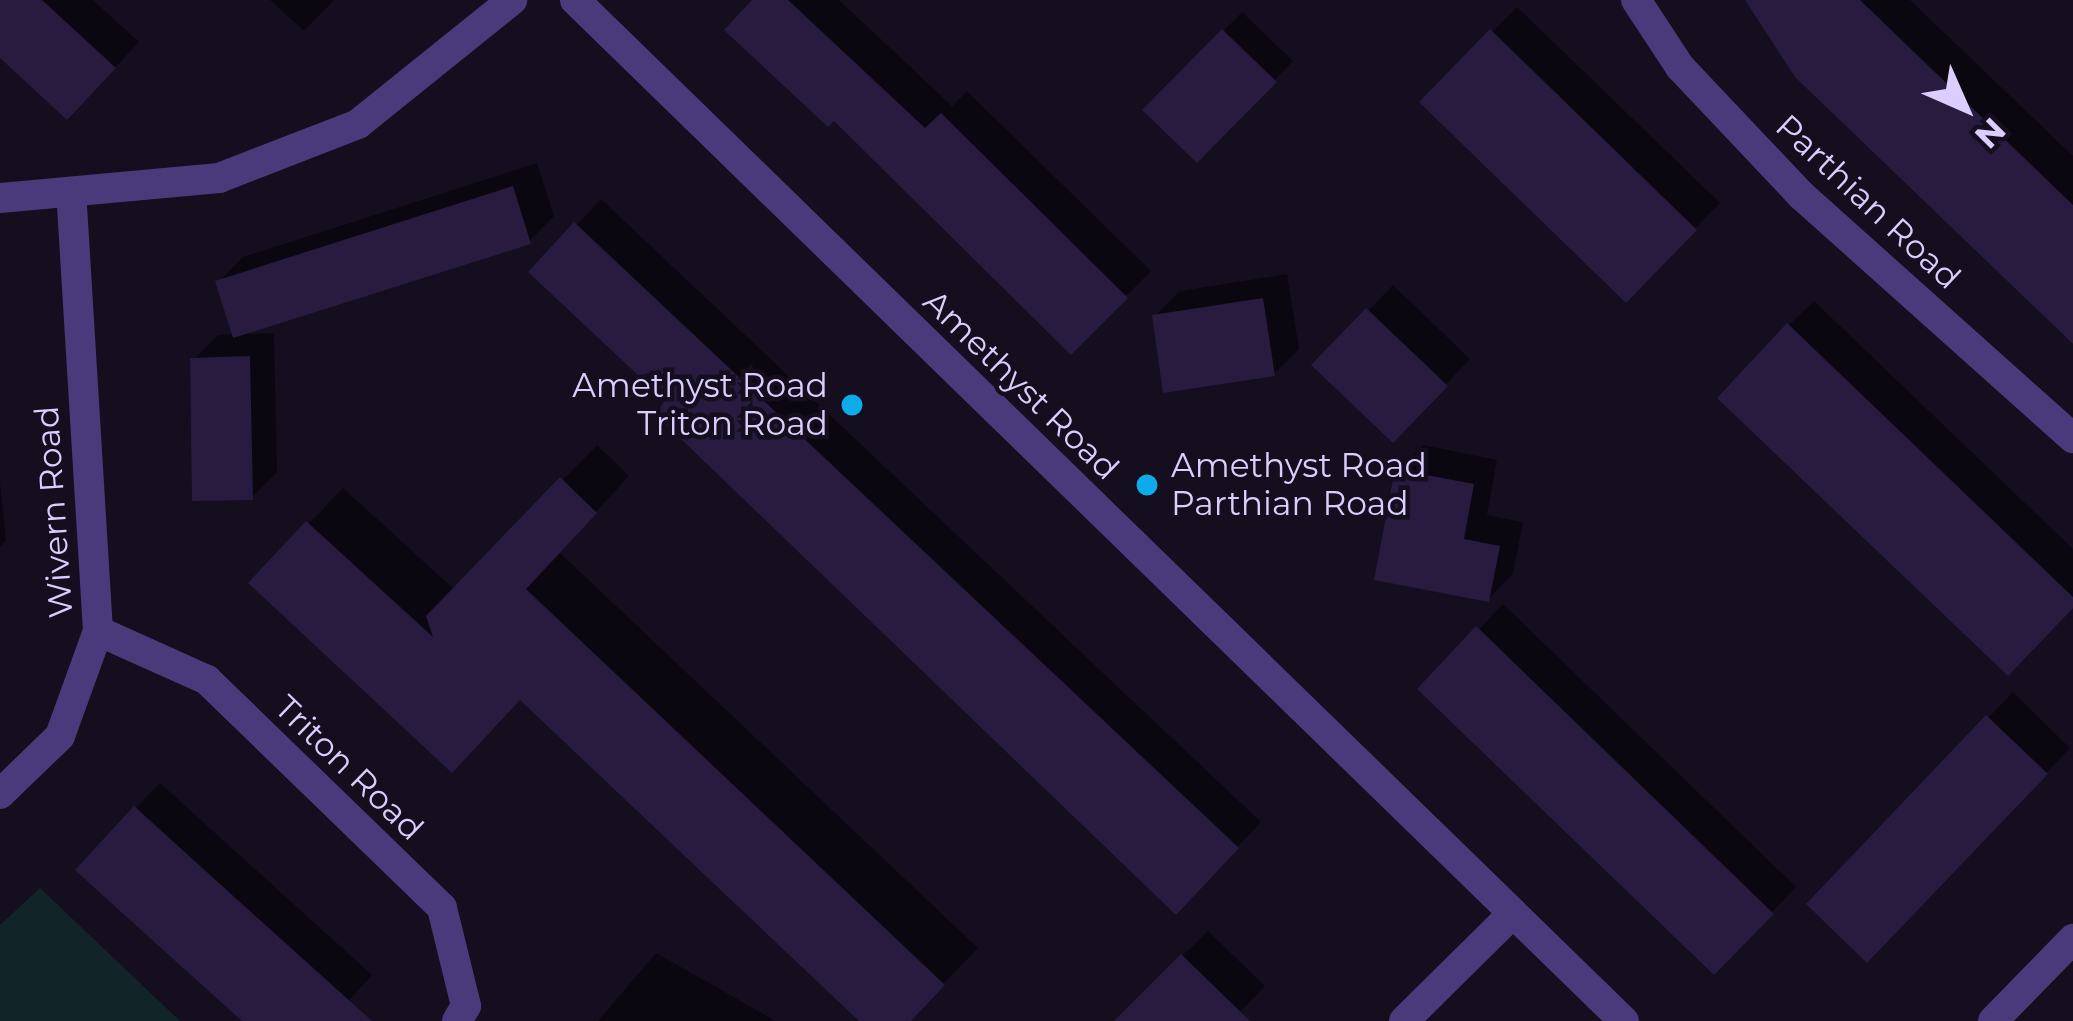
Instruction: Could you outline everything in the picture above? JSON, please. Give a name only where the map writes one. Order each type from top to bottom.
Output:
[{"type":"street","points":[[0,198],[219,178],[358,124],[512,0]]},
{"type":"street","name":"Amethyst Road","points":[[575,0],[1624,1021]]},
{"type":"street","name":"Parthian Road","points":[[1636,0],[1680,67],[1801,195],[2073,438]]},
{"type":"street","name":"Wivern Road","points":[[0,794],[60,736],[98,632],[71,194]]},
{"type":"street","name":"Triton Road","points":[[98,632],[207,680],[442,908],[466,1006],[457,1021]]},
{"type":"street","points":[[1404,1021],[1512,914]]},
{"type":"street","points":[[1993,1021],[2073,939]]},
{"type":"green space","points":[[40,888],[180,1021],[0,1021],[0,925]]},
{"type":"building","points":[[0,0],[42,0],[116,68],[67,120],[0,58]]},
{"type":"building","points":[[752,0],[788,0],[925,128],[941,113],[1128,298],[1071,355],[834,121],[828,127],[724,30]]},
{"type":"building","points":[[1745,0],[1860,0],[2073,205],[2073,344],[1795,77]]},
{"type":"building","points":[[1222,29],[1277,82],[1197,163],[1142,110]]},
{"type":"building","points":[[1490,29],[1697,230],[1626,303],[1419,102]]},
{"type":"building","points":[[513,186],[531,244],[233,338],[215,281]]},
{"type":"building","points":[[574,222],[1239,848],[1176,915],[654,413],[665,401],[646,383],[658,370],[639,376],[528,272]]},
{"type":"building","points":[[1263,298],[1275,376],[1163,393],[1152,315]]},
{"type":"building","points":[[1366,308],[1448,386],[1393,443],[1311,365]]},
{"type":"building","points":[[1787,323],[2073,597],[2073,608],[2008,676],[1717,398]]},
{"type":"building","points":[[250,356],[253,500],[192,501],[190,358]]},
{"type":"building","points":[[1395,469],[1474,484],[1464,539],[1500,546],[1489,602],[1374,580]]},
{"type":"building","points":[[560,477],[597,513],[526,589],[945,985],[911,1021],[859,1021],[520,700],[452,773],[248,583],[306,521],[433,637],[426,616]]},
{"type":"building","points":[[1476,626],[1774,914],[1714,975],[1417,689]]},
{"type":"building","points":[[1986,715],[2048,774],[1867,963],[1806,904]]},
{"type":"building","points":[[134,806],[372,1021],[242,1021],[130,920],[75,870]]},
{"type":"building","points":[[1181,954],[1250,1021],[1114,1021]]},
{"type":"place","name":"Amethyst Road Triton Road","points":[[852,405]]},
{"type":"place","name":"Amethyst Road Parthian Road","points":[[1147,485]]}]
